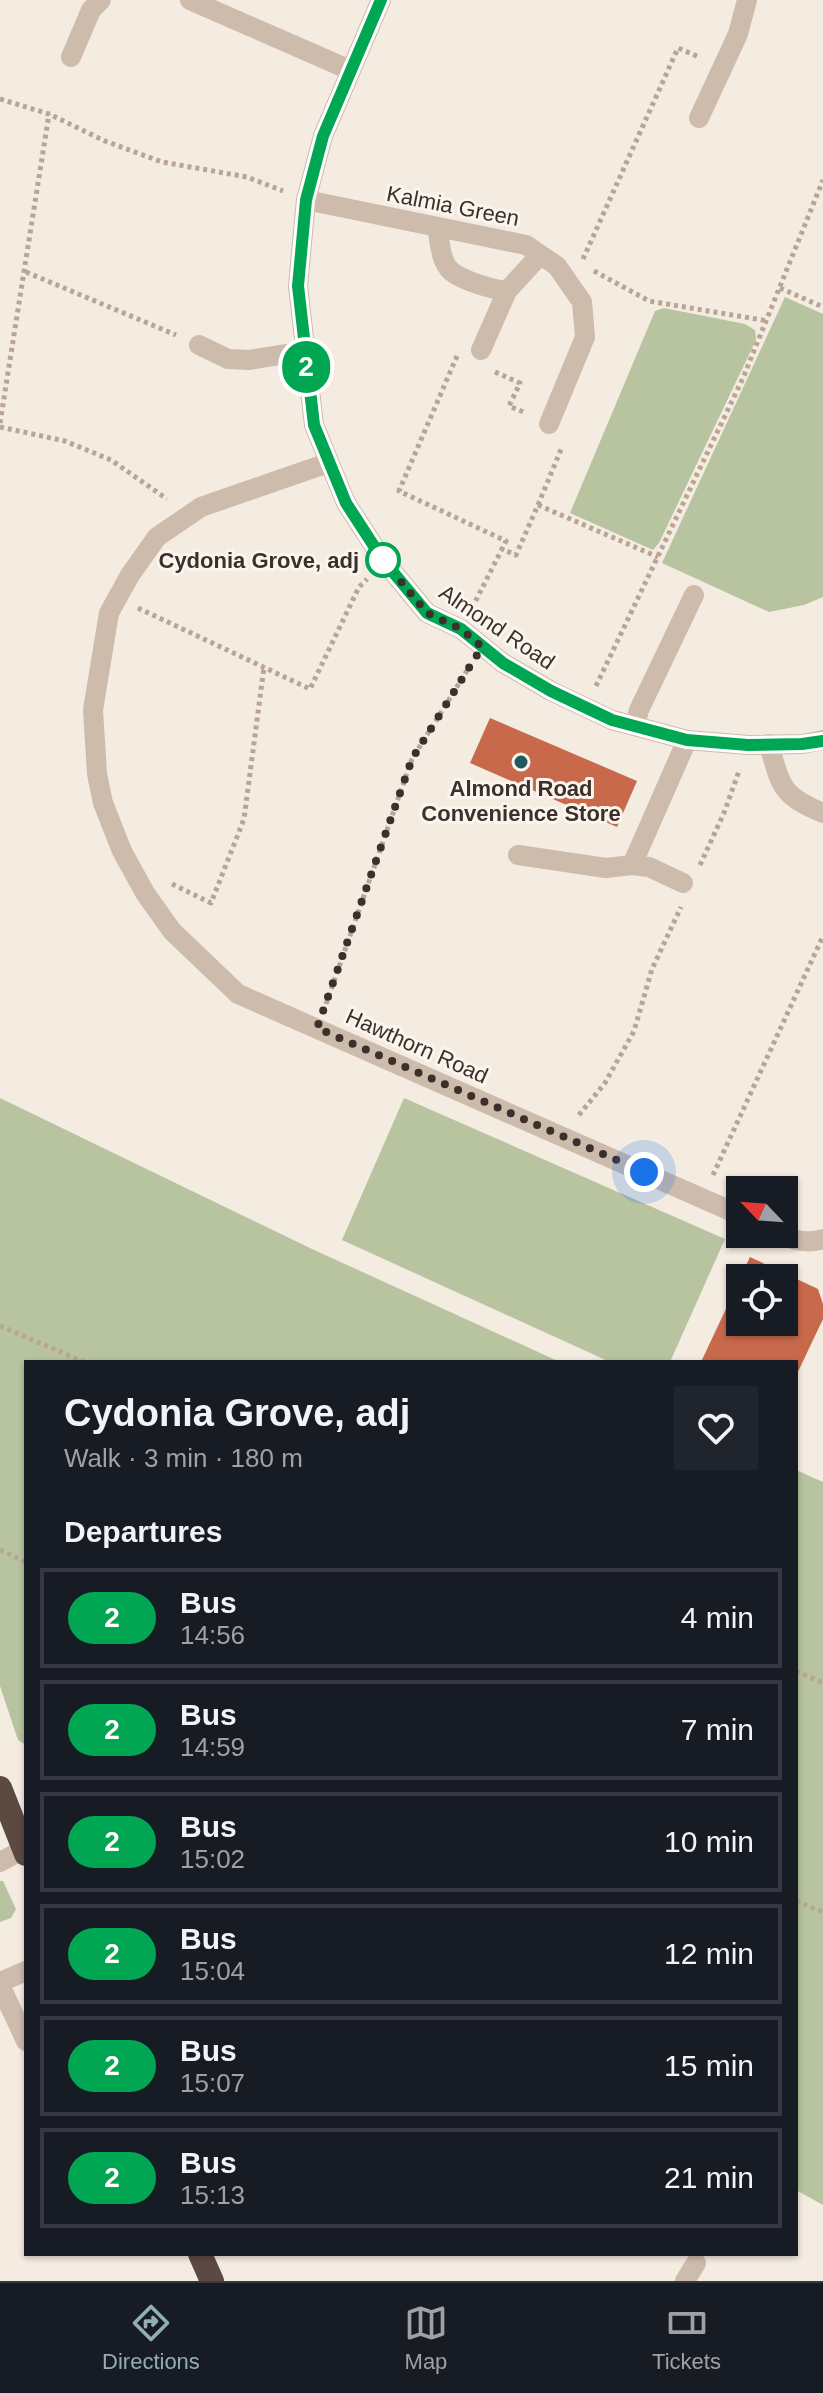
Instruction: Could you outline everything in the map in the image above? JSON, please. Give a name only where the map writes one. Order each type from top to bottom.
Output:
[{"type":"highway","points":[[0,1788],[23,1840]]},
{"type":"highway","points":[[201,2256],[212,2281]]},
{"type":"street","points":[[71,57],[91,10],[101,0]]},
{"type":"street","points":[[190,0],[350,70]]},
{"type":"street","name":"Almond Road","points":[[381,0],[323,136],[306,200],[298,286],[314,425],[346,503],[383,560],[427,613],[461,629],[503,663],[551,691],[612,720],[687,740],[748,745],[802,744],[823,740]]},
{"type":"street","points":[[699,118],[738,34],[747,0]]},
{"type":"street","name":"Kalmia Green","points":[[306,200],[526,245],[557,266],[582,302],[585,337],[549,424]]},
{"type":"street","points":[[437,227],[442,257],[451,271],[493,290],[507,291]]},
{"type":"street","points":[[477,359],[507,291],[540,255]]},
{"type":"street","points":[[199,345],[228,359],[249,360],[305,351]]},
{"type":"street","name":"Hawthorn Road","points":[[328,463],[188,514],[157,537],[130,575],[109,613],[93,710],[97,774],[103,803],[122,851],[145,893],[172,931],[238,994],[726,1208]]},
{"type":"street","points":[[635,726],[639,710],[694,595]]},
{"type":"street","points":[[632,865],[687,740]]},
{"type":"street","points":[[769,744],[780,783],[800,803],[823,813]]},
{"type":"street","points":[[518,855],[606,868],[649,867],[688,884]]},
{"type":"street","points":[[798,1241],[813,1243],[823,1239]]},
{"type":"street","points":[[0,1862],[23,1840]]},
{"type":"street","points":[[24,1972],[0,1983],[24,2037]]},
{"type":"path","points":[[580,263],[678,48],[723,68]]},
{"type":"path","points":[[0,99],[49,114],[105,141],[162,162],[247,177],[306,200]]},
{"type":"path","points":[[49,114],[0,425],[65,441],[111,460],[188,514]]},
{"type":"path","points":[[586,707],[768,321],[822,184]]},
{"type":"path","points":[[557,266],[573,259],[649,301],[768,321]]},
{"type":"path","points":[[26,272],[199,345]]},
{"type":"path","points":[[780,288],[823,307]]},
{"type":"path","points":[[461,629],[506,541],[399,491],[457,356],[477,359],[520,383],[509,406],[568,432],[516,555],[502,549]]},
{"type":"path","points":[[538,505],[658,557]]},
{"type":"path","points":[[117,598],[310,689],[359,587],[383,560]]},
{"type":"path","points":[[317,1028],[412,759],[482,647]]},
{"type":"path","points":[[145,893],[167,882],[211,903],[244,819],[264,667]]},
{"type":"path","points":[[558,1135],[605,1083],[634,1031],[652,969],[688,884],[724,813],[748,745]]},
{"type":"path","points":[[702,1197],[823,936]]},
{"type":"path","points":[[0,1326],[79,1360]]},
{"type":"path","points":[[0,1550],[24,1561]]},
{"type":"path","points":[[798,1672],[823,1683]]},
{"type":"path","points":[[798,1902],[823,1912]]},
{"type":"green space","points":[[785,297],[823,314],[823,597],[804,605],[769,612],[662,563]]},
{"type":"green space","points":[[664,308],[745,324],[755,330],[756,340],[653,550],[570,513],[655,311]]},
{"type":"green space","points":[[0,1098],[312,1249],[556,1360],[24,1360],[24,1744],[18,1740],[0,1686]]},
{"type":"green space","points":[[404,1098],[725,1239],[671,1360],[606,1360],[342,1240]]},
{"type":"green space","points":[[798,1471],[823,1482],[823,2205],[798,2191]]},
{"type":"green space","points":[[0,1881],[3,1881],[16,1909],[11,1918],[0,1922]]},
{"type":"building","points":[[490,718],[637,781],[617,827],[470,763]]},
{"type":"building","points":[[750,1257],[765,1264],[747,1264]]},
{"type":"building","points":[[798,1280],[818,1289],[823,1304],[823,1319],[798,1372],[798,1360],[702,1360],[726,1309],[726,1336],[798,1336]]},
{"type":"bus line","name":"2","points":[[381,0],[323,136],[306,200],[298,286],[314,425],[346,503],[383,560],[427,613],[461,629],[503,663],[551,691],[612,720],[687,740],[748,745],[823,741]]},
{"type":"place","name":"Cydonia Grove, adj","points":[[383,560]]},
{"type":"place","name":"Almond Road Convenience Store","points":[[521,762]]},
{"type":"route","points":[[383,560],[427,613],[461,629],[482,647],[412,759],[317,1028],[644,1172]]}]
